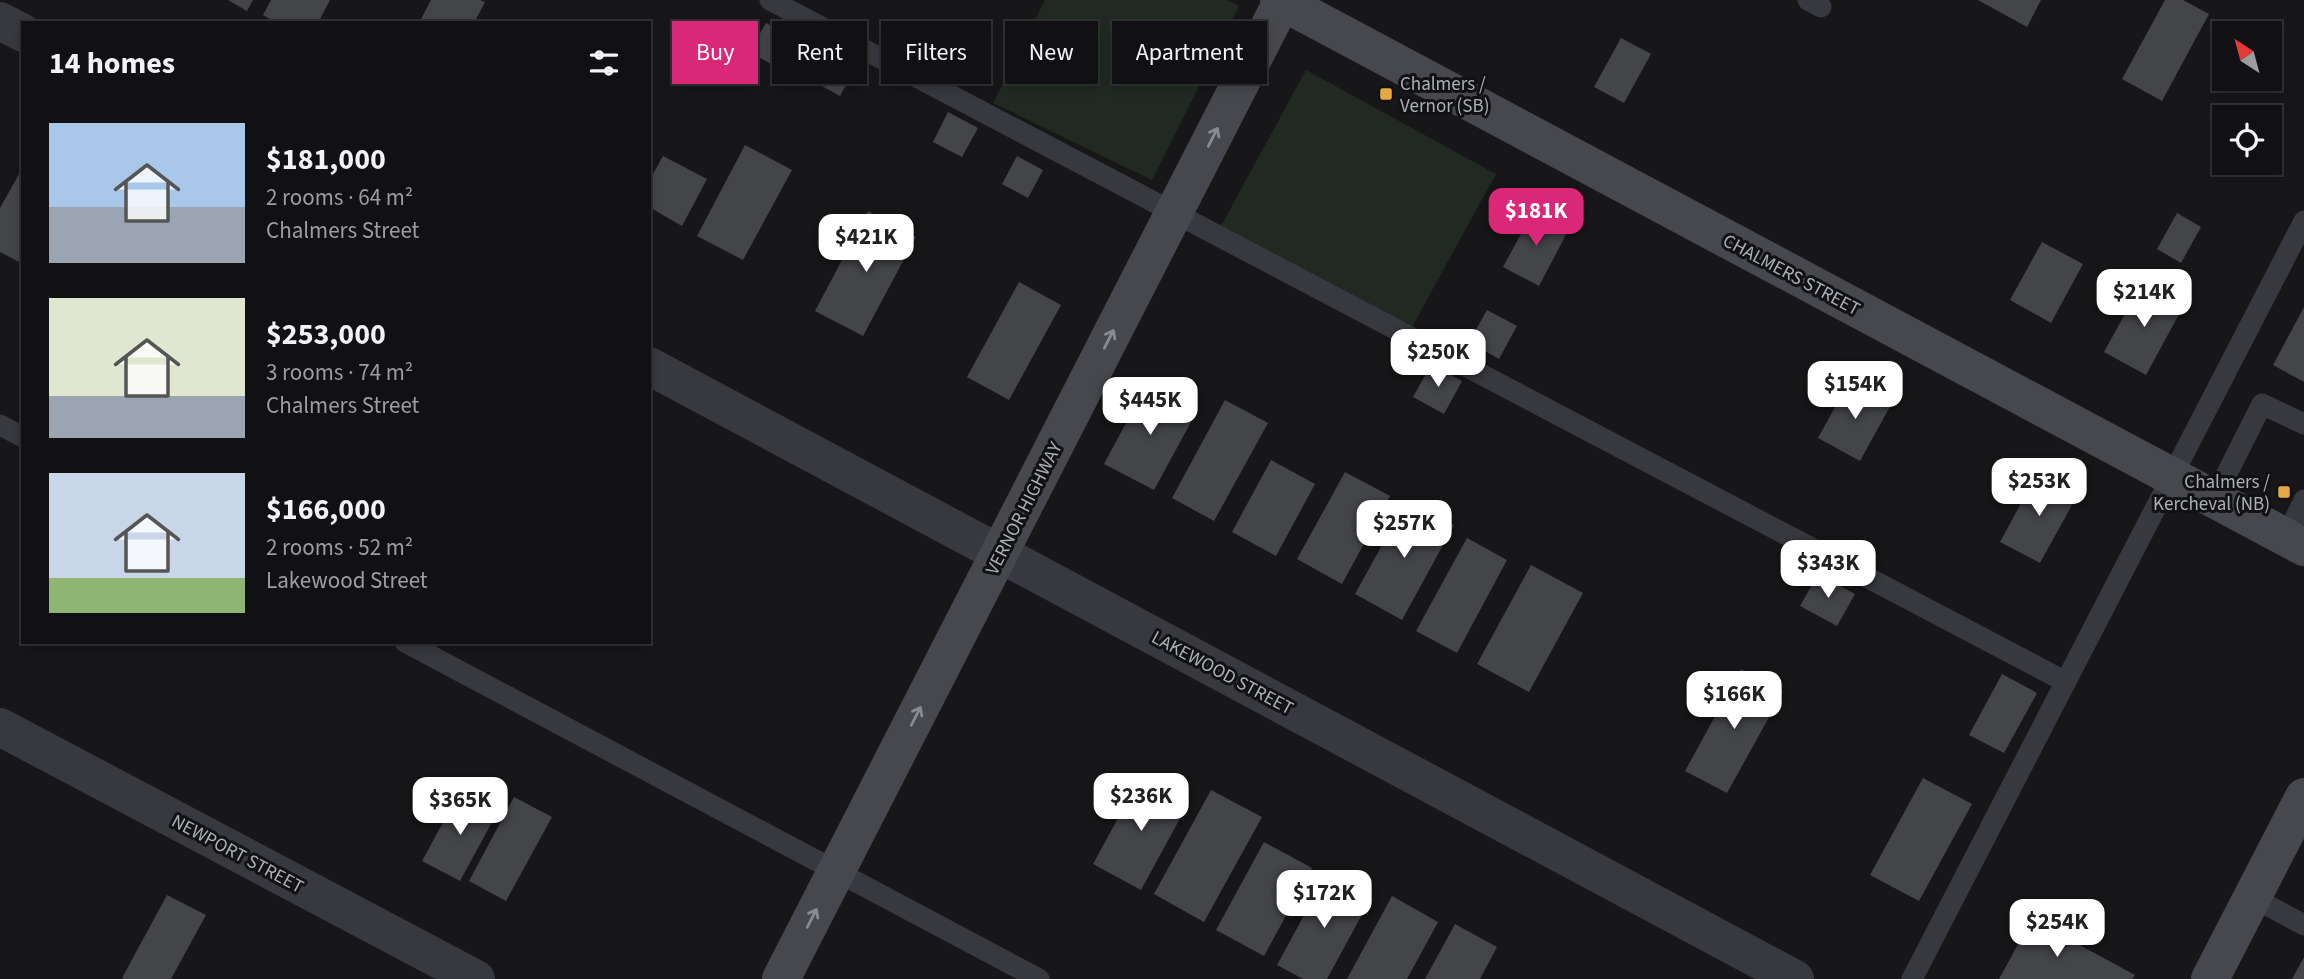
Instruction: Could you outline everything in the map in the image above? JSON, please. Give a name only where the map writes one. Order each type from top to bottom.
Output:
[{"type":"street","name":"VERNOR HIGHWAY","points":[[781,979],[1281,0]]},
{"type":"street","name":"CHALMERS STREET","points":[[1281,0],[2295,542]]},
{"type":"street","points":[[0,21],[21,32]]},
{"type":"street","name":"LAKEWOOD STREET","points":[[651,367],[1795,979]]},
{"type":"street","name":"NEWPORT STREET","points":[[0,727],[476,979]]},
{"type":"street","points":[[2210,979],[2304,797]]},
{"type":"lane","points":[[770,0],[2066,682]]},
{"type":"lane","points":[[1912,979],[2304,221]]},
{"type":"lane","points":[[2214,499],[2262,404],[2304,424]]},
{"type":"lane","points":[[0,425],[21,437]]},
{"type":"lane","points":[[2295,542],[2304,500]]},
{"type":"lane","points":[[409,644],[835,873],[1039,979]]},
{"type":"lane","points":[[2252,897],[2304,925]]},
{"type":"shaded area","points":[[1045,0],[1227,0],[1239,6],[1232,21],[1112,21],[1112,84],[1200,84],[1152,180],[993,103],[1005,79],[1005,84],[1098,84],[1098,21],[1034,21]]},
{"type":"shaded area","points":[[1306,70],[1496,174],[1406,338],[1216,235]]},
{"type":"building","points":[[228,0],[253,0],[247,11]]},
{"type":"building","points":[[271,0],[330,0],[319,21],[274,21],[263,15]]},
{"type":"building","points":[[431,0],[485,2],[475,21],[420,21]]},
{"type":"building","points":[[1978,0],[2041,0],[2027,27]]},
{"type":"building","points":[[2165,0],[2183,0],[2209,14],[2162,101],[2122,79]]},
{"type":"building","points":[[766,23],[772,26],[772,64],[758,57],[758,37]]},
{"type":"building","points":[[1621,38],[1651,54],[1624,103],[1594,87]]},
{"type":"building","points":[[818,84],[847,84],[840,96]]},
{"type":"building","points":[[948,112],[978,128],[962,157],[933,142]]},
{"type":"building","points":[[745,145],[792,170],[743,260],[697,236]]},
{"type":"building","points":[[663,156],[707,179],[682,226],[651,208],[651,177]]},
{"type":"building","points":[[1017,156],[1043,170],[1028,198],[1002,184]]},
{"type":"building","points":[[21,171],[21,263],[0,252],[0,208]]},
{"type":"building","points":[[1534,210],[1569,229],[1539,286],[1503,267]]},
{"type":"building","points":[[868,211],[916,237],[863,336],[815,311]]},
{"type":"building","points":[[2177,213],[2201,227],[2181,263],[2157,249]]},
{"type":"building","points":[[2042,242],[2083,264],[2051,323],[2010,300]]},
{"type":"building","points":[[1019,282],[1061,305],[1009,400],[967,377]]},
{"type":"building","points":[[2142,283],[2184,305],[2146,375],[2104,352]]},
{"type":"building","points":[[2304,307],[2304,382],[2273,365]]},
{"type":"building","points":[[1487,310],[1517,326],[1499,359],[1469,342]]},
{"type":"building","points":[[1431,365],[1462,381],[1444,414],[1413,397]]},
{"type":"building","points":[[1850,380],[1892,403],[1860,461],[1818,438]]},
{"type":"building","points":[[1147,384],[1197,411],[1154,490],[1104,464]]},
{"type":"building","points":[[1225,400],[1268,423],[1214,521],[1172,498]]},
{"type":"building","points":[[1271,460],[1315,484],[1276,556],[1232,532]]},
{"type":"building","points":[[1345,472],[1390,496],[1342,584],[1297,559]]},
{"type":"building","points":[[2038,472],[2078,494],[2040,563],[2000,542]]},
{"type":"building","points":[[1407,500],[1454,525],[1402,620],[1355,594]]},
{"type":"building","points":[[1467,538],[1507,560],[1457,653],[1416,631]]},
{"type":"building","points":[[1531,565],[1583,593],[1529,692],[1477,664]]},
{"type":"building","points":[[1818,574],[1855,594],[1837,626],[1800,606]]},
{"type":"building","points":[[1741,669],[1783,692],[1727,793],[1685,771]]},
{"type":"building","points":[[2002,674],[2037,693],[2004,753],[1969,735]]},
{"type":"building","points":[[1141,776],[1189,802],[1141,890],[1093,864]]},
{"type":"building","points":[[1923,778],[1972,804],[1919,901],[1870,875]]},
{"type":"building","points":[[1211,790],[1262,817],[1204,922],[1154,894]]},
{"type":"building","points":[[459,793],[497,813],[460,881],[422,861]]},
{"type":"building","points":[[514,797],[552,817],[506,901],[469,881]]},
{"type":"building","points":[[1264,842],[1312,868],[1264,956],[1216,930]]},
{"type":"building","points":[[1327,873],[1371,898],[1327,979],[1303,979],[1277,965]]},
{"type":"building","points":[[167,895],[206,915],[171,979],[122,978]]},
{"type":"building","points":[[1392,896],[1438,922],[1407,979],[1347,979]]},
{"type":"building","points":[[2032,919],[2135,975],[2132,979],[1999,979]]},
{"type":"building","points":[[1455,924],[1497,947],[1480,979],[1425,979]]},
{"type":"building","points":[[2304,957],[2304,979],[2292,979]]},
{"type":"place","name":"Chalmers / Vernor (SB)","points":[[1386,94]]},
{"type":"place","name":"Chalmers / Kercheval (NB)","points":[[2284,492]]}]
